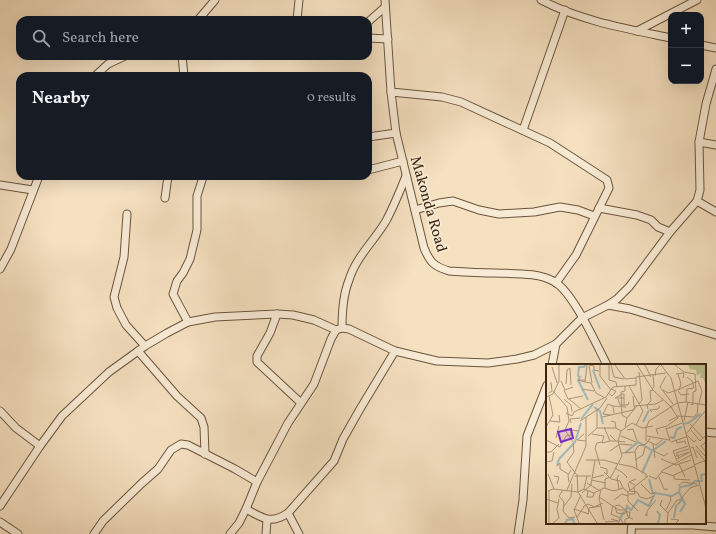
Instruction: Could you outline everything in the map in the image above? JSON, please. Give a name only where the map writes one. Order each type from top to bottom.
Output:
[{"type":"street","points":[[201,16],[215,0]]},
{"type":"street","points":[[297,16],[299,0]]},
{"type":"street","points":[[541,0],[565,10],[599,21],[668,37]]},
{"type":"street","points":[[637,31],[697,0]]},
{"type":"street","points":[[372,18],[385,4]]},
{"type":"street","name":"Makonda Road","points":[[385,4],[391,92],[396,133],[428,259],[438,268],[449,271],[529,275],[544,278],[556,283],[566,292],[574,303],[606,364]]},
{"type":"street","points":[[523,130],[565,10]]},
{"type":"street","points":[[372,38],[388,39]]},
{"type":"street","points":[[704,46],[716,48]]},
{"type":"street","points":[[99,72],[108,64],[116,60]]},
{"type":"street","points":[[182,60],[184,72]]},
{"type":"street","points":[[0,506],[62,416],[78,400],[109,372],[145,346],[188,322],[215,317],[277,314],[293,315],[314,320],[339,329],[349,329],[395,351],[437,361],[488,363],[518,360],[534,355],[556,344],[582,318],[608,305],[617,299],[629,287],[670,232],[697,202],[700,190],[699,142],[706,104],[716,69]]},
{"type":"street","points":[[391,92],[442,97],[461,102],[550,143],[607,180],[608,188],[576,255],[556,283]]},
{"type":"street","points":[[372,136],[396,133]]},
{"type":"street","points":[[699,142],[716,145]]},
{"type":"street","points":[[372,169],[403,161]]},
{"type":"street","points":[[230,534],[239,523],[257,482],[288,423],[314,384],[331,339],[339,329],[348,280],[358,260],[385,222],[406,176]]},
{"type":"street","points":[[0,269],[11,249],[37,180]]},
{"type":"street","points":[[165,198],[167,180]]},
{"type":"street","points":[[188,322],[173,294],[177,281],[190,259],[197,230],[197,196],[202,180]]},
{"type":"street","points":[[0,185],[33,190]]},
{"type":"street","points":[[415,210],[439,203],[453,201],[479,210],[499,214],[534,212],[560,207],[578,210],[594,216]]},
{"type":"street","points":[[697,202],[716,212]]},
{"type":"street","points":[[599,208],[637,215],[651,220],[658,227],[670,232]]},
{"type":"street","points":[[127,214],[124,257],[114,298],[117,308],[126,325],[145,346]]},
{"type":"street","points":[[608,305],[630,309],[716,335]]},
{"type":"street","points":[[277,314],[270,334],[257,356],[257,362],[301,403]]},
{"type":"street","points":[[552,364],[556,344]]},
{"type":"street","points":[[138,351],[177,396],[201,418],[204,427],[205,454]]},
{"type":"street","points":[[246,509],[267,520],[280,519],[288,513],[334,461],[343,439],[395,351]]},
{"type":"street","points":[[518,534],[523,500],[527,436],[546,388]]},
{"type":"street","points":[[0,411],[16,428],[40,446]]},
{"type":"street","points":[[706,432],[716,433]]},
{"type":"street","points":[[94,534],[103,521],[142,483],[158,470],[172,450],[181,444],[188,445],[257,482]]},
{"type":"street","points":[[288,513],[299,534]]},
{"type":"street","points":[[266,534],[267,520]]},
{"type":"street","points":[[0,522],[18,534]]},
{"type":"street","points":[[631,534],[632,524],[716,526]]}]
